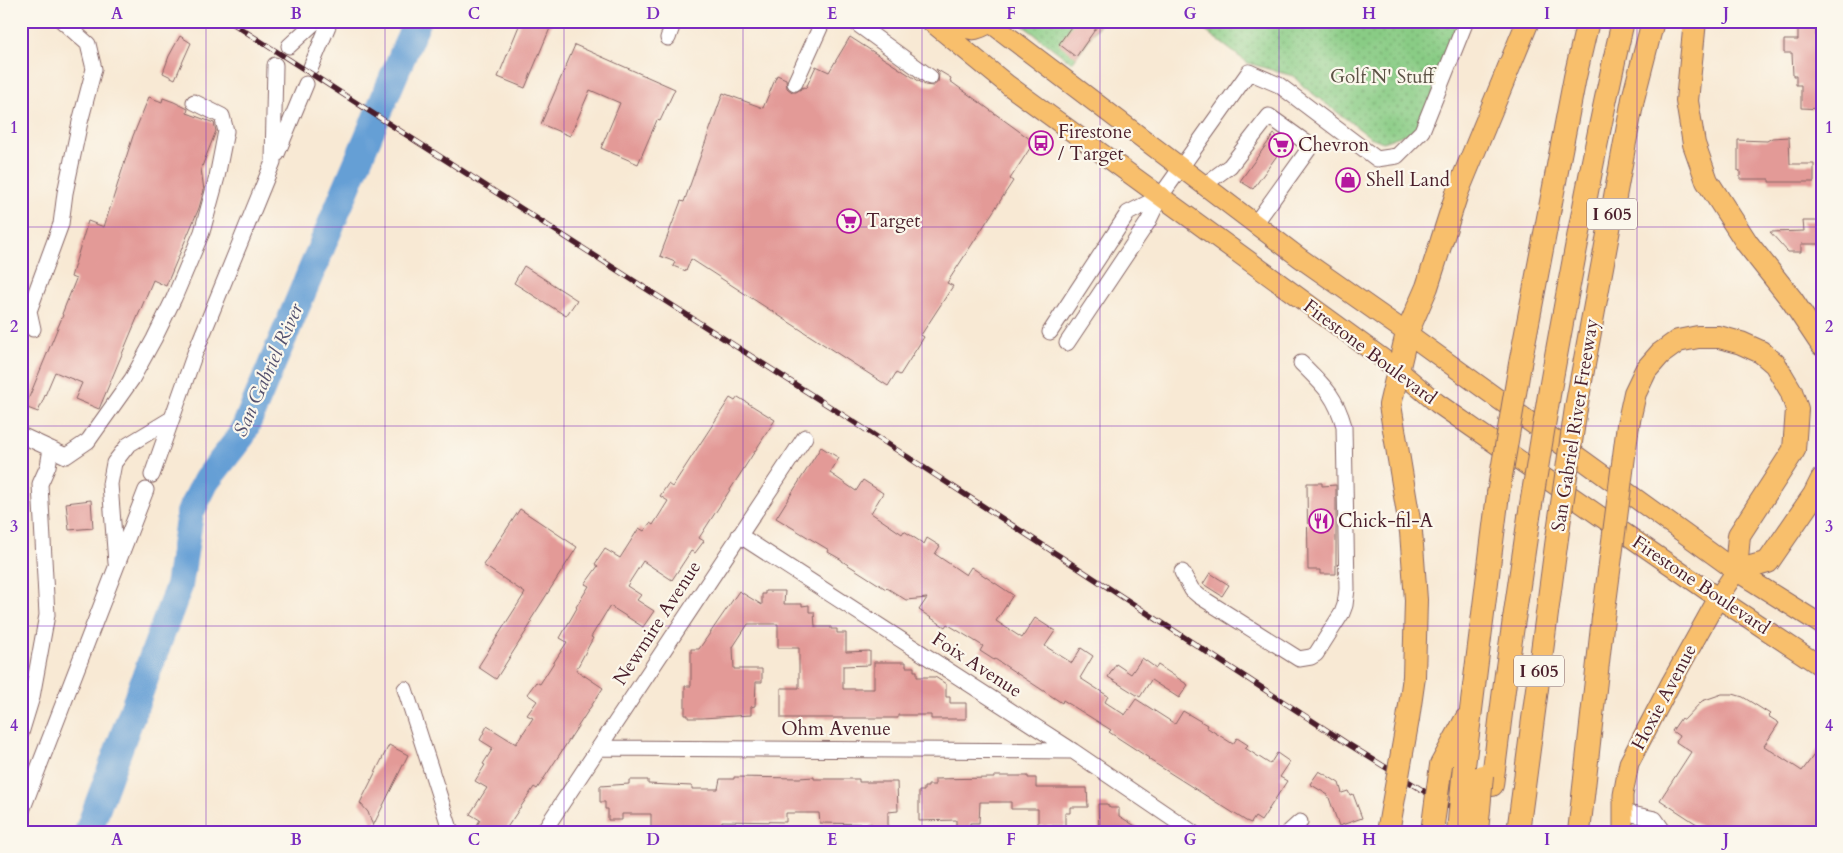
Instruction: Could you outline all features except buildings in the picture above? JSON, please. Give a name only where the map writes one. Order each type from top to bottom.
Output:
[{"type":"highway","points":[[1388,832],[1414,677],[1416,600],[1411,532],[1390,405],[1407,333],[1427,287],[1457,193],[1528,21]]},
{"type":"highway","points":[[1488,832],[1472,708],[1498,494],[1520,364],[1575,77],[1588,21]]},
{"type":"highway","points":[[1477,832],[1480,776],[1544,385],[1597,93],[1613,21]]},
{"type":"highway","points":[[1544,385],[1570,278],[1602,117],[1624,21]]},
{"type":"highway","name":"San Gabriel River Freeway","points":[[1518,832],[1576,408],[1633,99],[1653,21]]},
{"type":"highway","points":[[1695,21],[1687,102],[1694,144],[1707,181],[1747,244],[1792,300],[1822,345]]},
{"type":"highway","points":[[1580,821],[1602,618],[1628,425],[1635,393],[1646,370],[1660,354],[1678,341],[1698,338],[1720,338],[1741,343],[1761,352],[1775,364],[1791,391],[1797,409],[1794,450],[1739,534],[1736,571],[1768,562],[1814,495],[1822,478]]},
{"type":"highway","points":[[1432,832],[1441,764],[1472,708]]},
{"type":"highway","points":[[1458,832],[1480,776]]},
{"type":"main road","name":"Firestone Boulevard","points":[[930,21],[1008,85],[1397,369],[1437,403],[1718,598],[1822,667]]},
{"type":"main road","points":[[955,21],[966,29],[975,31],[989,22]]},
{"type":"main road","name":"Firestone Boulevard","points":[[989,22],[1307,263],[1736,571],[1822,625]]},
{"type":"main road","name":"Hoxie Avenue","points":[[1623,832],[1623,795],[1629,763],[1667,689],[1718,598],[1736,571]]},
{"type":"street","points":[[33,329],[29,311],[61,224],[65,193],[80,122],[94,69],[88,44],[62,21]]},
{"type":"street","points":[[288,46],[316,21]]},
{"type":"street","points":[[311,67],[330,21]]},
{"type":"street","points":[[668,38],[674,21]]},
{"type":"street","points":[[795,83],[823,21]]},
{"type":"street","points":[[853,21],[930,77]]},
{"type":"street","points":[[1066,343],[1148,222],[1160,197],[1249,72],[1279,85],[1377,159],[1397,156],[1422,131],[1466,21]]},
{"type":"street","points":[[273,162],[274,65]]},
{"type":"street","points":[[152,475],[195,353],[306,84]]},
{"type":"street","points":[[21,435],[66,456],[88,441],[132,379],[154,339],[202,232],[217,177],[226,131],[222,116],[194,102]]},
{"type":"street","points":[[1204,185],[1230,166],[1268,116],[1311,146],[1255,224]]},
{"type":"street","points":[[1050,332],[1128,213],[1160,197]]},
{"type":"street","points":[[1182,572],[1192,590],[1199,596],[1299,659],[1311,658],[1316,654],[1342,613],[1347,589],[1344,426],[1335,401],[1328,390],[1301,363]]},
{"type":"street","points":[[116,569],[110,484],[114,463],[128,445],[171,419]]},
{"type":"street","name":"Newmire Avenue","points":[[543,832],[805,437]]},
{"type":"street","points":[[21,733],[32,697],[47,615],[40,484],[48,466],[50,449]]},
{"type":"street","points":[[21,813],[146,490]]},
{"type":"street","name":"Foix Avenue","points":[[739,534],[1073,751],[1192,832]]},
{"type":"street","points":[[405,689],[450,832]]},
{"type":"street","name":"Ohm Avenue","points":[[600,748],[1073,751]]},
{"type":"street","points":[[1623,812],[1655,819],[1664,832]]},
{"type":"green space","points":[[1017,21],[1102,21],[1072,63]]},
{"type":"green space","name":"Golf N' Stuff","points":[[1192,21],[1461,21],[1424,120],[1411,132],[1383,142],[1370,137],[1304,87],[1293,76],[1248,63]]},
{"type":"waterway","name":"San Gabriel River","points":[[88,832],[179,586],[190,513],[206,481],[242,435],[417,21]]},
{"type":"railway","points":[[229,21],[857,424],[1348,744],[1490,832]]},
{"type":"place","name":"Firestone / Target","points":[[1041,143]]},
{"type":"place","name":"Chevron","points":[[1281,145]]},
{"type":"place","name":"Shell Land","points":[[1348,180]]},
{"type":"place","name":"Target","points":[[849,221]]},
{"type":"place","name":"Chick-fil-A","points":[[1321,521]]}]
